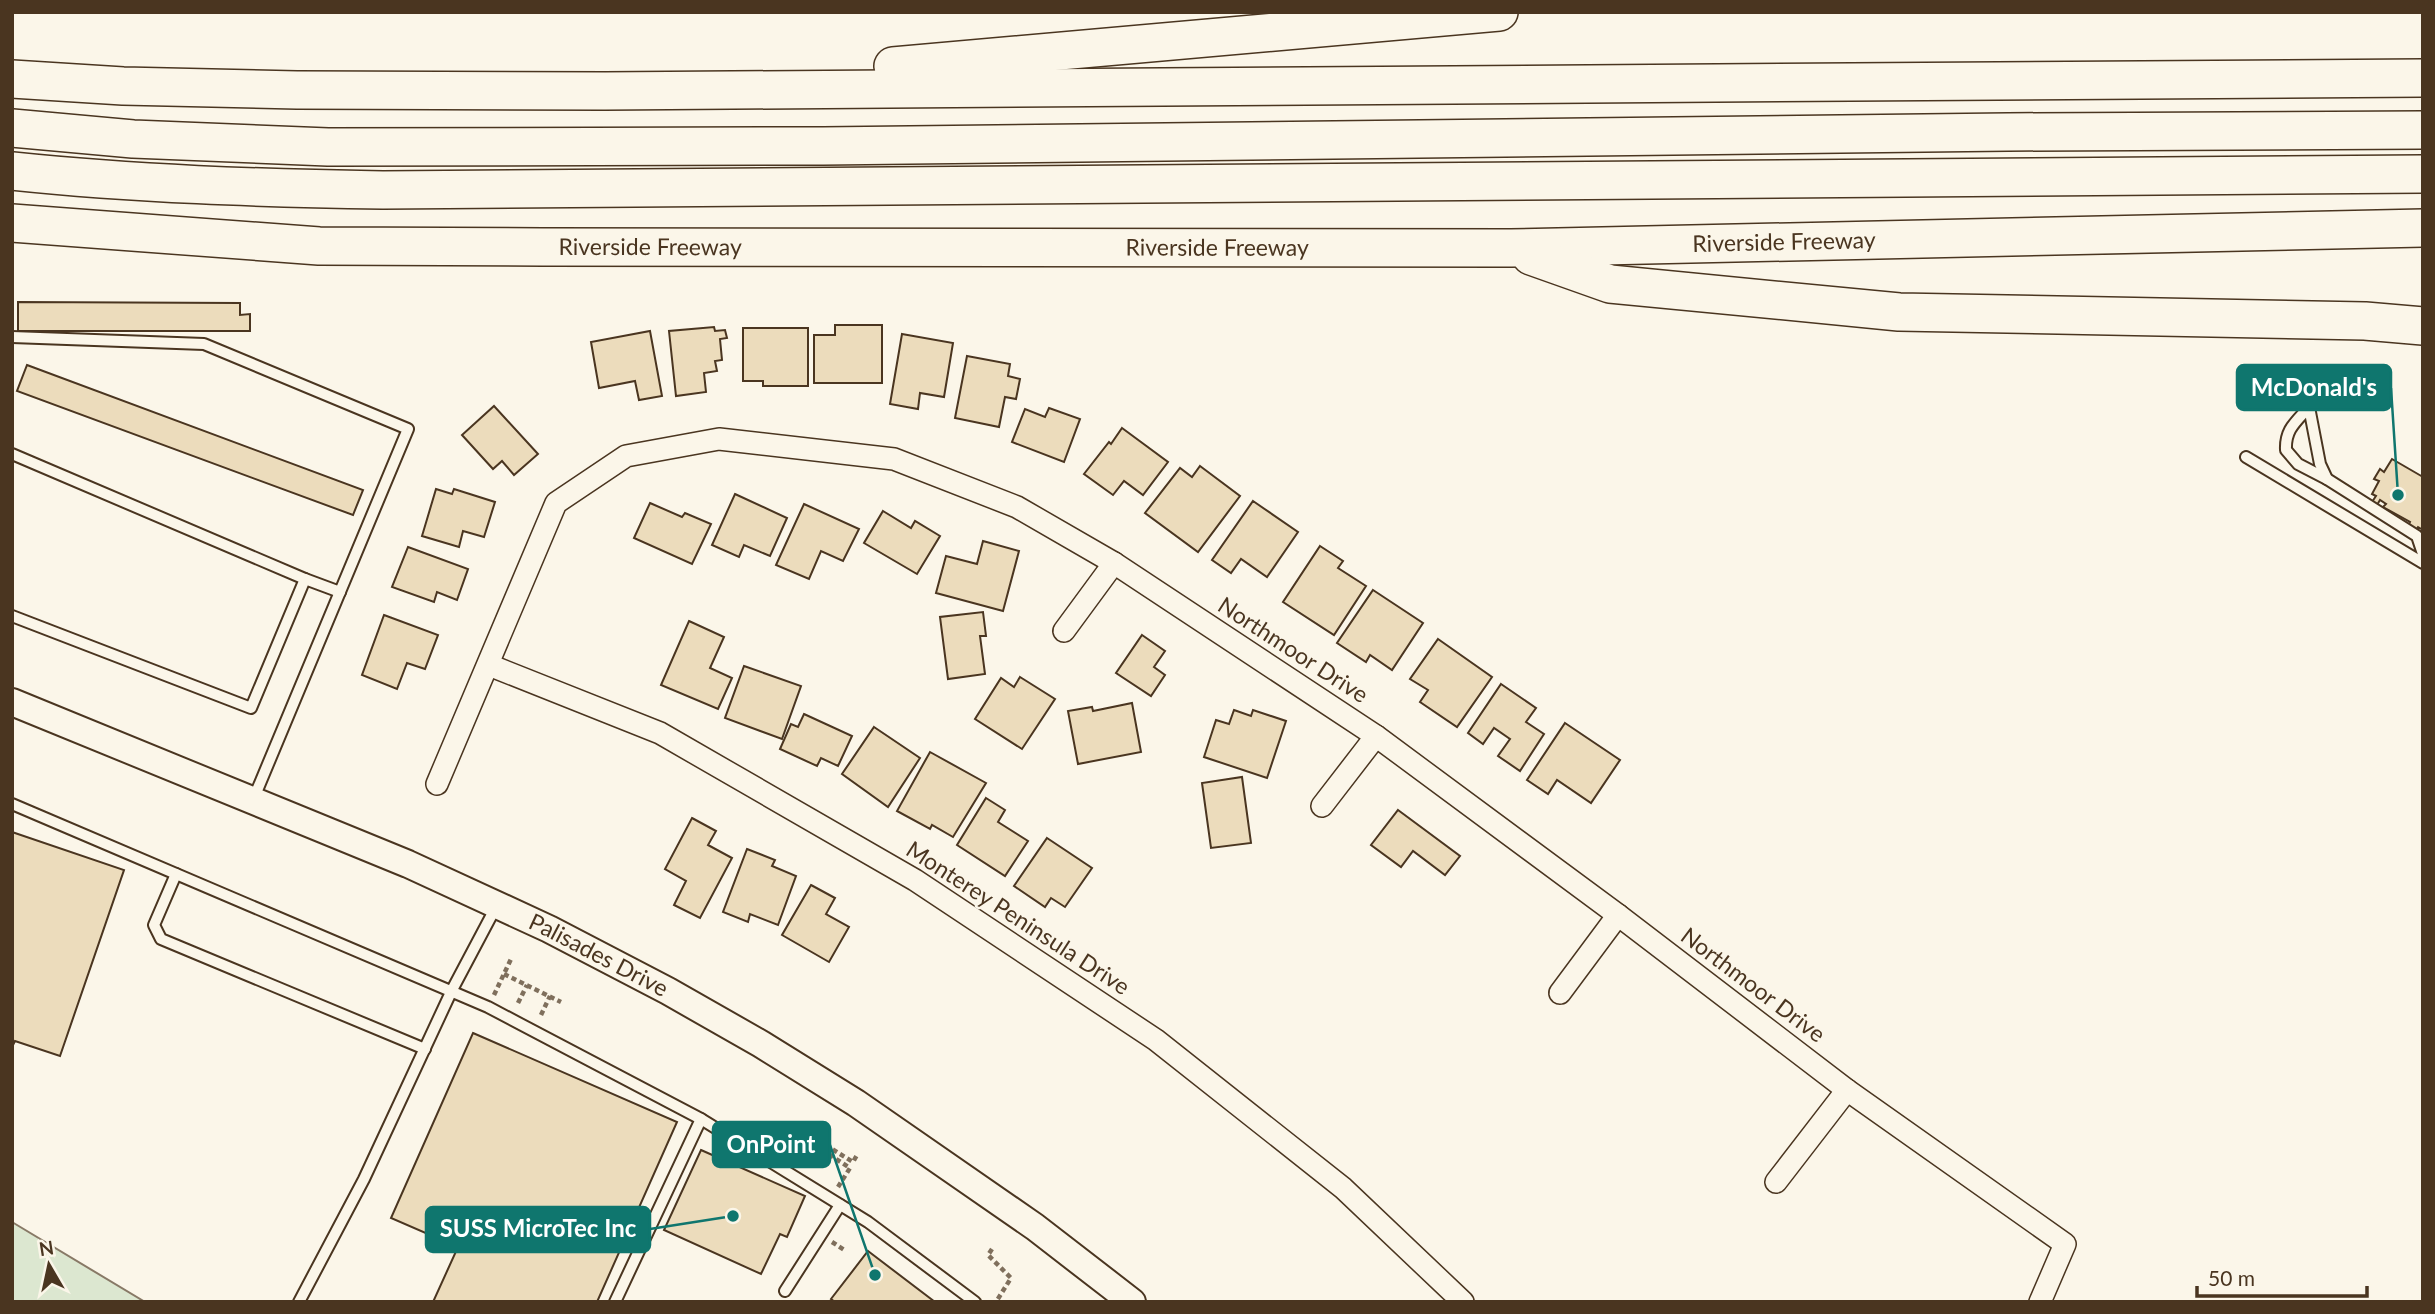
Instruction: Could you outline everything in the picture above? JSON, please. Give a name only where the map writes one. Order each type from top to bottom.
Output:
[{"type":"highway","points":[[605,91],[1166,44],[1499,12]]},
{"type":"highway","points":[[12,79],[123,86],[270,89],[605,91],[2423,78]]},
{"type":"highway","points":[[12,128],[132,139],[328,147],[851,146],[1994,132],[2423,130]]},
{"type":"highway","points":[[12,171],[234,188],[383,190],[2423,174]]},
{"type":"highway","name":"Riverside Freeway","points":[[12,223],[319,246],[1511,248],[2423,228]]},
{"type":"highway","points":[[1511,248],[1610,284],[1899,312],[2365,321],[2423,326]]},
{"type":"street","name":"Northmoor Drive","points":[[437,784],[556,503],[626,456],[719,439],[894,459],[1017,508],[1114,563],[1376,736],[1618,915],[1847,1090],[2065,1244],[2040,1302]]},
{"type":"street","points":[[1063,631],[1114,563]]},
{"type":"street","name":"Monterey Peninsula Drive","points":[[489,665],[660,733],[915,880],[1156,1040],[1343,1188],[1463,1302]]},
{"type":"street","name":"Palisades Drive","points":[[12,702],[408,864],[549,929],[668,991],[856,1102],[1024,1219],[1132,1302]]},
{"type":"street","points":[[1322,806],[1376,736]]},
{"type":"street","points":[[1560,993],[1618,915]]},
{"type":"street","points":[[1776,1182],[1847,1090]]},
{"type":"lane","points":[[12,337],[204,344],[408,429],[253,800]]},
{"type":"lane","points":[[2313,384],[2309,407],[2320,464],[2327,479]]},
{"type":"lane","points":[[2309,407],[2287,433],[2286,450],[2298,464],[2327,479],[2417,536],[2423,554]]},
{"type":"lane","points":[[12,454],[340,592]]},
{"type":"lane","points":[[2246,457],[2423,563]]},
{"type":"lane","points":[[12,616],[251,708],[305,579]]},
{"type":"lane","points":[[12,804],[452,990],[701,1119],[869,1222],[975,1302]]},
{"type":"lane","points":[[176,874],[154,925],[161,939],[425,1049]]},
{"type":"lane","points":[[299,1302],[364,1179],[452,990],[497,905]]},
{"type":"lane","points":[[615,1302],[701,1119]]},
{"type":"lane","points":[[785,1291],[840,1205]]},
{"type":"path","points":[[511,959],[503,975],[561,1002]]},
{"type":"path","points":[[518,1003],[527,985]]},
{"type":"path","points":[[541,1015],[550,996]]},
{"type":"path","points":[[845,1174],[850,1168],[816,1146],[819,1141],[853,1162],[857,1155]]},
{"type":"path","points":[[992,1249],[988,1255],[1011,1278],[996,1302]]},
{"type":"green space","points":[[12,1222],[145,1302],[12,1302]]},
{"type":"building","points":[[18,302],[240,303],[240,315],[250,314],[250,331],[18,331]]},
{"type":"building","points":[[835,325],[882,325],[882,383],[814,383],[814,335],[835,335]]},
{"type":"building","points":[[714,327],[715,331],[725,330],[727,338],[720,339],[722,360],[715,361],[717,371],[704,373],[706,392],[676,396],[669,331]]},
{"type":"building","points":[[743,328],[808,328],[808,386],[763,386],[763,381],[743,381]]},
{"type":"building","points":[[650,331],[662,396],[639,400],[635,381],[599,388],[591,342]]},
{"type":"building","points":[[902,334],[953,343],[944,397],[920,393],[918,409],[890,404]]},
{"type":"building","points":[[967,356],[1010,364],[1008,376],[1020,379],[1016,399],[1005,397],[999,427],[955,418]]},
{"type":"building","points":[[27,365],[363,490],[353,515],[17,391]]},
{"type":"building","points":[[494,406],[538,454],[514,475],[502,461],[493,469],[462,435]]},
{"type":"building","points":[[1049,408],[1080,419],[1064,462],[1012,442],[1025,409],[1045,417]]},
{"type":"building","points":[[1122,428],[1168,462],[1143,495],[1124,481],[1113,495],[1084,474]]},
{"type":"building","points":[[2392,459],[2423,477],[2423,530],[2408,526],[2410,522],[2383,507],[2386,504],[2380,500],[2377,505],[2372,502],[2376,496],[2372,494],[2379,481],[2374,479],[2380,469],[2384,472]]},
{"type":"building","points":[[1200,466],[1240,496],[1198,552],[1145,513],[1180,468],[1192,477]]},
{"type":"building","points":[[436,489],[452,494],[454,489],[495,502],[484,537],[463,531],[459,547],[422,536]]},
{"type":"building","points":[[735,494],[787,518],[770,556],[744,545],[739,557],[712,545]]},
{"type":"building","points":[[1253,501],[1298,532],[1267,577],[1241,559],[1231,573],[1212,560]]},
{"type":"building","points":[[650,503],[682,517],[685,513],[711,524],[692,564],[634,538]]},
{"type":"building","points":[[804,504],[859,529],[843,561],[821,551],[809,579],[776,565]]},
{"type":"building","points":[[883,511],[911,528],[915,521],[940,536],[917,574],[864,543]]},
{"type":"building","points":[[983,541],[1019,551],[1003,611],[936,593],[946,556],[977,564]]},
{"type":"building","points":[[1320,546],[1343,561],[1338,568],[1366,586],[1334,635],[1283,602]]},
{"type":"building","points":[[408,547],[468,569],[457,600],[437,592],[434,602],[392,587]]},
{"type":"building","points":[[1373,590],[1423,623],[1392,670],[1370,655],[1366,662],[1337,643]]},
{"type":"building","points":[[983,612],[986,636],[980,636],[985,674],[948,679],[940,617]]},
{"type":"building","points":[[384,615],[438,635],[425,669],[407,663],[397,689],[362,675]]},
{"type":"building","points":[[689,621],[724,637],[710,668],[732,678],[718,709],[661,685]]},
{"type":"building","points":[[1142,635],[1165,651],[1154,667],[1165,675],[1151,696],[1116,673]]},
{"type":"building","points":[[1438,639],[1492,677],[1457,727],[1420,702],[1428,690],[1410,679]]},
{"type":"building","points":[[744,666],[801,686],[782,739],[725,718]]},
{"type":"building","points":[[1020,677],[1055,699],[1022,749],[975,719],[1001,678],[1014,687]]},
{"type":"building","points":[[1501,684],[1536,708],[1526,722],[1544,734],[1520,771],[1498,756],[1510,739],[1494,728],[1483,744],[1468,733]]},
{"type":"building","points":[[1132,703],[1141,752],[1078,764],[1068,711],[1092,707],[1093,711]]},
{"type":"building","points":[[1234,710],[1251,716],[1253,710],[1286,721],[1267,778],[1204,757],[1216,720],[1229,724]]},
{"type":"building","points":[[804,714],[852,736],[838,766],[821,758],[817,766],[780,749],[791,724],[798,727]]},
{"type":"building","points":[[1565,723],[1620,760],[1591,803],[1557,780],[1548,794],[1527,780]]},
{"type":"building","points":[[874,727],[920,758],[888,807],[842,774]]},
{"type":"building","points":[[930,752],[986,783],[953,837],[932,825],[930,829],[897,811]]},
{"type":"building","points":[[1242,777],[1251,843],[1211,848],[1202,783]]},
{"type":"building","points":[[986,798],[1005,810],[998,822],[1028,841],[1005,876],[957,845]]},
{"type":"building","points":[[1398,810],[1460,856],[1445,875],[1413,851],[1401,867],[1371,845]]},
{"type":"building","points":[[692,818],[716,831],[708,845],[732,858],[700,918],[674,905],[686,881],[665,869]]},
{"type":"building","points":[[12,832],[124,870],[60,1056],[15,1041],[12,1047]]},
{"type":"building","points":[[1047,838],[1092,868],[1065,907],[1051,898],[1045,907],[1014,886]]},
{"type":"building","points":[[747,849],[775,860],[772,866],[796,876],[778,925],[750,914],[748,922],[723,912]]},
{"type":"building","points":[[811,885],[835,898],[826,914],[849,927],[829,962],[782,935]]},
{"type":"building","points":[[473,1033],[677,1122],[597,1302],[433,1302],[458,1247],[391,1218]]},
{"type":"building","points":[[701,1150],[805,1196],[787,1237],[780,1234],[761,1274],[664,1230]]},
{"type":"building","points":[[868,1251],[935,1302],[835,1302],[831,1299]]},
{"type":"place","name":"McDonald's","points":[[2398,495]]},
{"type":"place","name":"SUSS MicroTec Inc","points":[[733,1216]]},
{"type":"place","name":"OnPoint","points":[[875,1275]]}]
